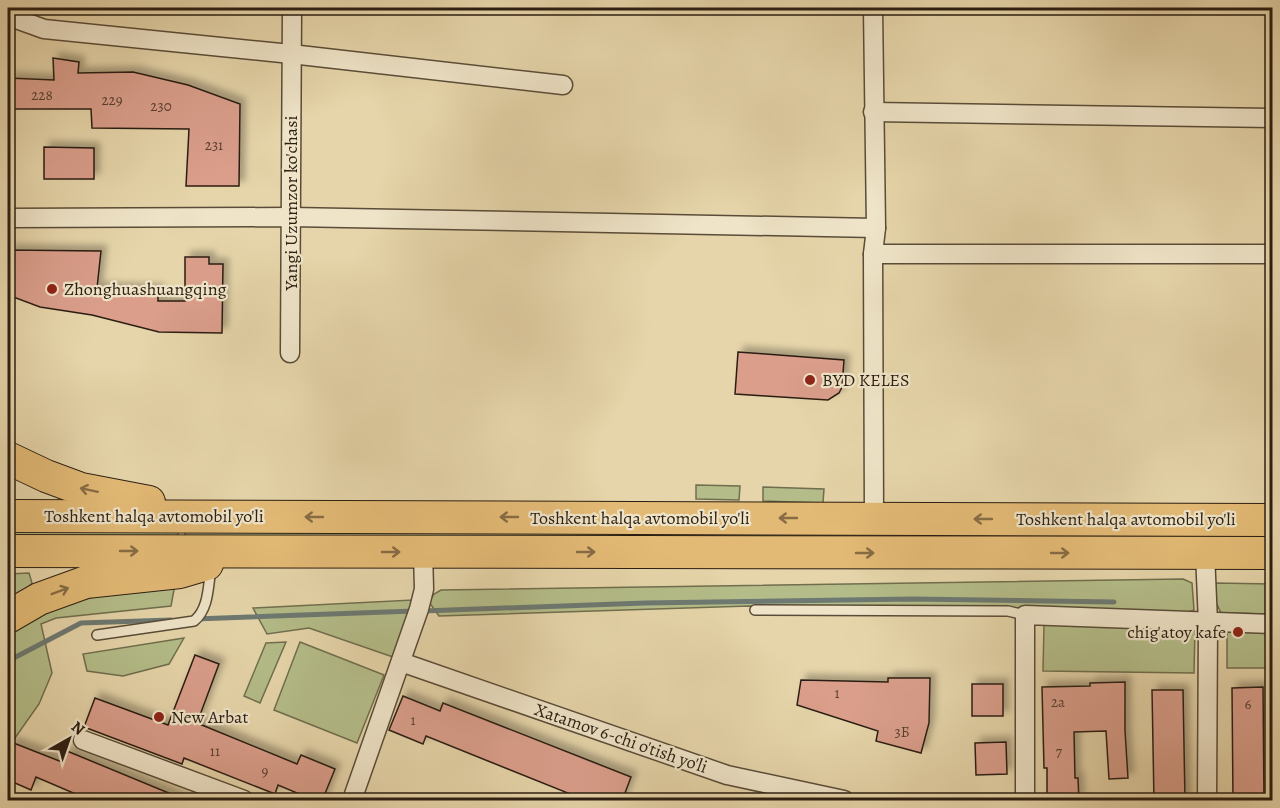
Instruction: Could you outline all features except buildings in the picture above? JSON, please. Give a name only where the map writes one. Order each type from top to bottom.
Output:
[{"type":"highway","points":[[8,458],[81,489],[229,516]]},
{"type":"highway","name":"Toshkent halqa avtomobil yo'li","points":[[8,516],[1272,519]]},
{"type":"highway","name":"Toshkent halqa avtomobil yo'li","points":[[8,551],[1272,553]]},
{"type":"highway","points":[[8,617],[39,599],[86,582],[180,572],[249,552]]},
{"type":"street","name":"Yangi Uzumzor ko'chasi","points":[[290,353],[291,8]]},
{"type":"street","points":[[873,8],[876,228],[873,254],[873,518]]},
{"type":"street","points":[[8,16],[44,29],[291,54],[563,86]]},
{"type":"street","points":[[873,112],[1272,118]]},
{"type":"street","points":[[8,218],[291,217],[876,228]]},
{"type":"street","points":[[873,254],[1272,254]]},
{"type":"street","points":[[352,801],[419,609],[424,589],[423,552]]},
{"type":"street","points":[[1205,553],[1208,623],[1207,801]]},
{"type":"street","points":[[1025,801],[1025,615],[1272,624]]},
{"type":"street","name":"Xatamov 6-chi o'tish yo'li","points":[[401,662],[727,775],[844,801]]},
{"type":"street","points":[[83,740],[244,801]]},
{"type":"lane","points":[[97,635],[194,621],[201,615],[204,608],[212,562]]},
{"type":"lane","points":[[755,610],[1008,611],[1025,615]]},
{"type":"green space","points":[[696,485],[740,486],[739,500],[696,499]]},
{"type":"green space","points":[[763,487],[824,489],[823,503],[763,501]]},
{"type":"green space","points":[[8,528],[178,528],[178,538],[8,538]]},
{"type":"green space","points":[[185,529],[1272,533],[1272,542],[185,539]]},
{"type":"green space","points":[[29,573],[32,583],[25,593],[8,602],[8,574]]},
{"type":"green space","points":[[1183,579],[1192,583],[1194,610],[1183,614],[749,606],[439,616],[429,602],[434,594],[441,590]]},
{"type":"green space","points":[[1215,583],[1272,584],[1272,614],[1221,613],[1215,600]]},
{"type":"green space","points":[[175,584],[171,606],[56,618],[41,624],[52,673],[39,704],[8,748],[8,630],[39,610],[137,587]]},
{"type":"green space","points":[[413,600],[393,657],[309,628],[267,634],[253,608]]},
{"type":"green space","points":[[1044,625],[1195,628],[1194,673],[1043,671]]},
{"type":"green space","points":[[1227,632],[1272,632],[1272,668],[1227,668]]},
{"type":"green space","points":[[184,638],[169,664],[123,676],[87,671],[83,654]]},
{"type":"green space","points":[[286,642],[260,703],[244,696],[266,643]]},
{"type":"green space","points":[[300,642],[384,675],[357,743],[274,710]]},
{"type":"waterway","points":[[423,611],[645,603],[912,599],[1114,602]]},
{"type":"waterway","points":[[195,619],[414,611]]},
{"type":"waterway","points":[[8,661],[81,623],[171,620]]},
{"type":"place","name":"Zhonghuashuangqing","points":[[52,289]]},
{"type":"place","name":"BYD KELES","points":[[810,380]]},
{"type":"place","name":"chig'atoy kafe","points":[[1238,632]]},
{"type":"place","name":"New Arbat","points":[[159,717]]}]
